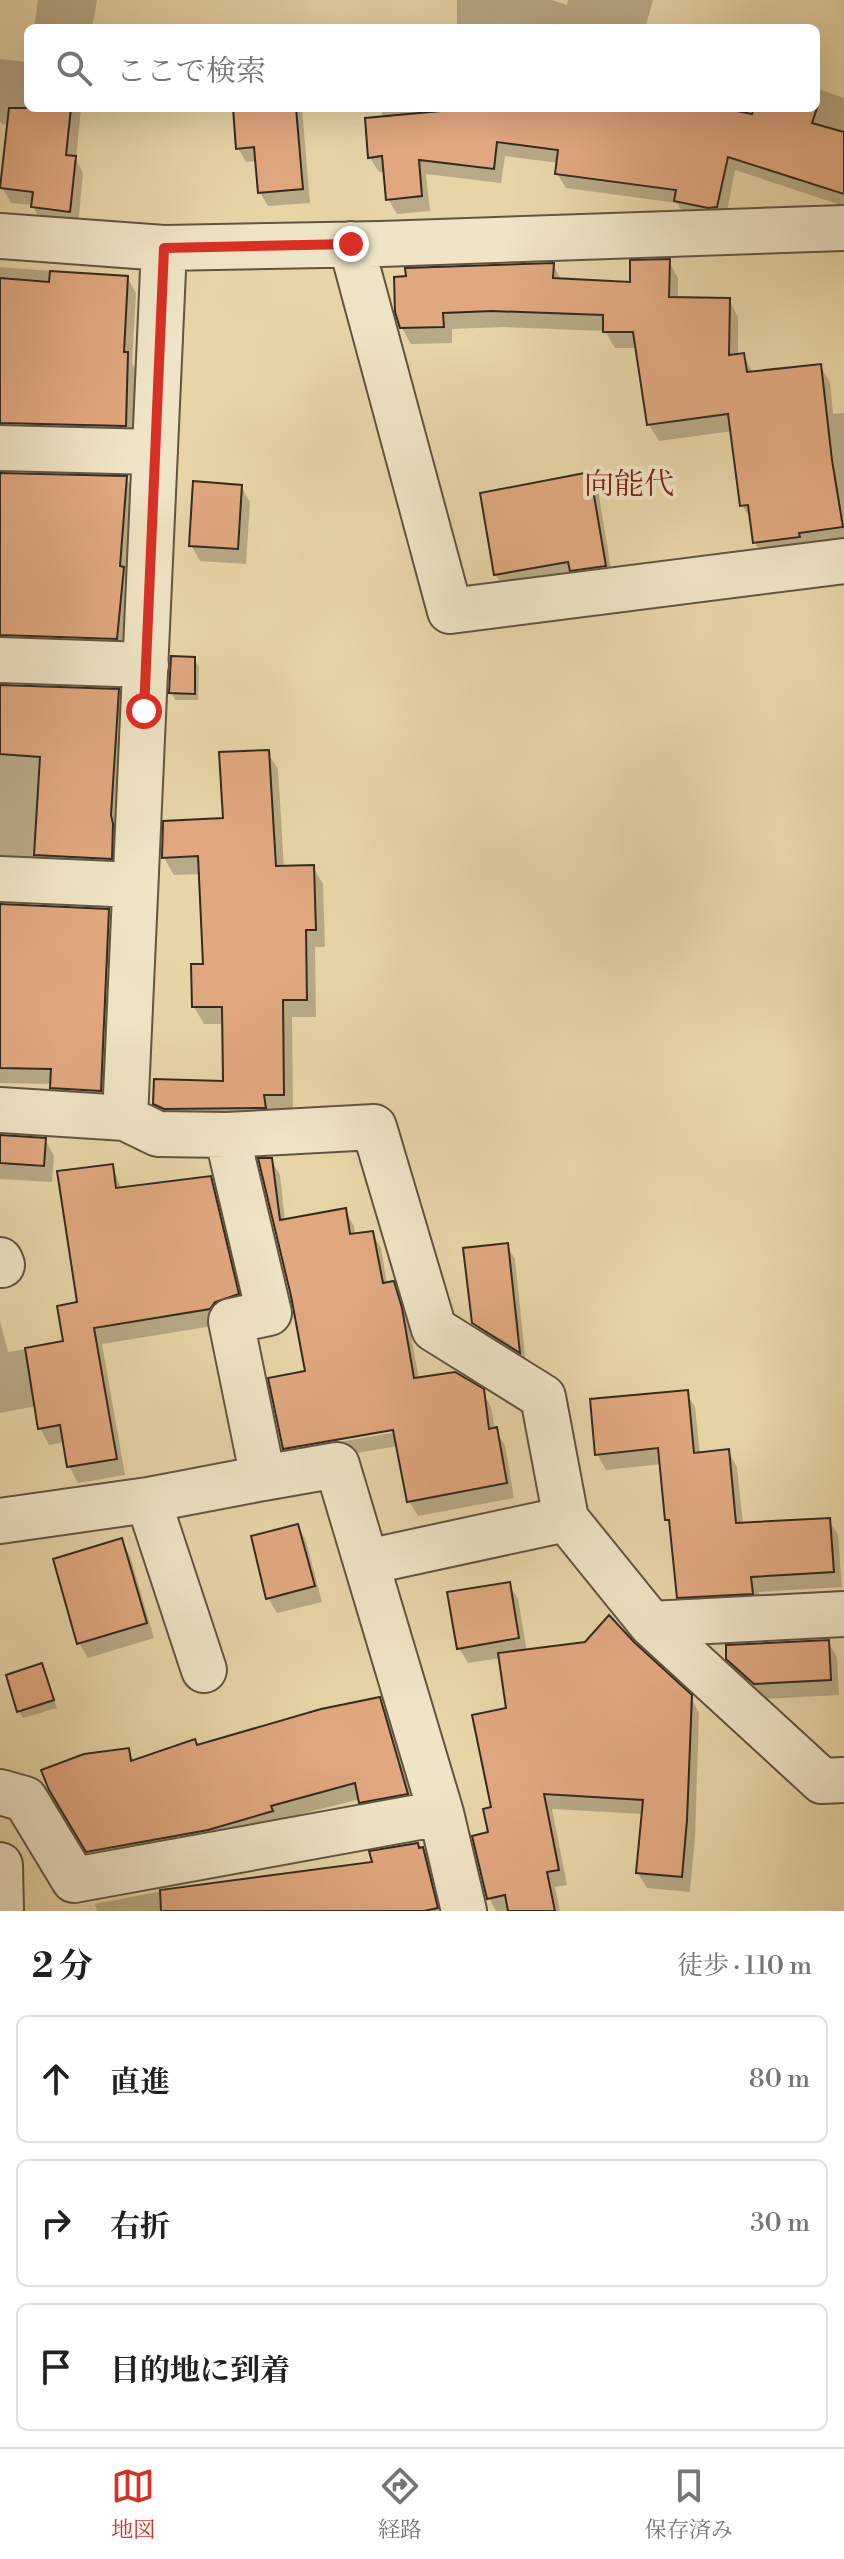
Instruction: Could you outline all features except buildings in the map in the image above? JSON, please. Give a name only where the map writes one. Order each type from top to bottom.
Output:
[{"type":"street","points":[[0,236],[89,245],[164,248],[844,228]]},
{"type":"street","points":[[351,244],[450,611],[844,561]]},
{"type":"street","points":[[125,1118],[164,248]]},
{"type":"street","points":[[0,448],[155,452]]},
{"type":"street","points":[[0,660],[146,665]]},
{"type":"street","points":[[0,879],[135,885]]},
{"type":"street","points":[[0,1110],[125,1118],[158,1134],[227,1135],[374,1127],[434,1329],[543,1397],[566,1519],[651,1624],[822,1781],[844,1780]]},
{"type":"street","points":[[227,1135],[269,1313],[231,1321],[263,1478]]},
{"type":"street","points":[[0,1521],[148,1500],[337,1465],[441,1813],[464,1911]]},
{"type":"street","points":[[148,1500],[204,1670]]},
{"type":"street","points":[[367,1562],[566,1519]]},
{"type":"street","points":[[651,1624],[844,1614]]},
{"type":"street","points":[[0,1792],[25,1799],[74,1880],[441,1813]]},
{"type":"street","points":[[0,1865],[1,1911]]},
{"type":"district","name":"向能代","points":[[629,484]]},
{"type":"route","points":[[144,711],[164,248],[351,244]]}]
